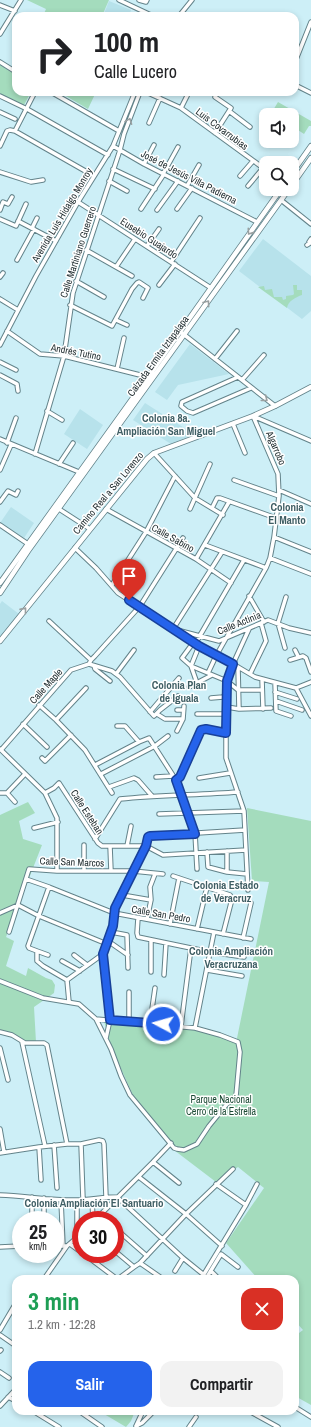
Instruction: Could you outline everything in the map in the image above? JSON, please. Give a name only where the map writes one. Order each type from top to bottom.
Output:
[{"type":"main road","points":[[299,163],[311,146]]},
{"type":"main road","points":[[299,176],[309,164],[311,158]]},
{"type":"main road","points":[[302,159],[309,164]]},
{"type":"main road","name":"Calzada Ermita Iztapalapa","points":[[0,583],[276,196]]},
{"type":"main road","name":"Calzada Ermita Iztapalapa","points":[[0,593],[284,196]]},
{"type":"main road","name":"Camino Real a San Lorenzo","points":[[0,641],[74,548],[147,459],[154,453],[253,416],[311,387]]},
{"type":"street","points":[[0,5],[15,11],[21,0]]},
{"type":"street","points":[[119,0],[144,12]]},
{"type":"street","points":[[139,0],[146,2],[147,0]]},
{"type":"street","points":[[182,12],[190,1]]},
{"type":"street","points":[[0,34],[12,16]]},
{"type":"street","points":[[299,48],[311,22]]},
{"type":"street","points":[[0,62],[12,70]]},
{"type":"street","points":[[299,87],[311,93]]},
{"type":"street","points":[[0,96],[27,108],[108,155]]},
{"type":"street","points":[[15,131],[33,96]]},
{"type":"street","points":[[58,96],[119,132]]},
{"type":"street","name":"Avenida Luis Hidalgo Monroy","points":[[0,345],[78,202],[113,146],[133,96]]},
{"type":"street","points":[[120,150],[124,134],[138,96]]},
{"type":"street","name":"Luis Covarrubias","points":[[155,96],[181,108],[259,165]]},
{"type":"street","points":[[181,108],[187,96]]},
{"type":"street","points":[[215,97],[231,108],[215,133]]},
{"type":"street","points":[[149,123],[160,98]]},
{"type":"street","points":[[229,112],[250,127]]},
{"type":"street","points":[[0,113],[15,119]]},
{"type":"street","points":[[0,146],[7,131],[15,131],[94,176]]},
{"type":"street","points":[[144,164],[154,145]]},
{"type":"street","name":"José de Jesús Villa Padierna","points":[[113,146],[144,164],[257,222]]},
{"type":"street","points":[[141,209],[155,190],[178,147]]},
{"type":"street","name":"Calle Martiniano Guerrero","points":[[35,454],[64,356],[70,305],[76,281],[120,150]]},
{"type":"street","points":[[240,176],[253,161]]},
{"type":"street","points":[[187,186],[199,165]]},
{"type":"street","points":[[114,169],[155,190]]},
{"type":"street","points":[[0,172],[31,182],[43,180]]},
{"type":"street","points":[[248,186],[259,174]]},
{"type":"street","points":[[109,181],[127,191]]},
{"type":"street","points":[[157,210],[178,181]]},
{"type":"street","points":[[177,209],[192,188]]},
{"type":"street","points":[[0,210],[4,202],[8,204],[12,197]]},
{"type":"street","points":[[281,200],[311,224]]},
{"type":"street","name":"Eusebio Guajardo","points":[[78,202],[211,288]]},
{"type":"street","points":[[0,219],[16,226],[26,204]]},
{"type":"street","points":[[17,260],[37,218]]},
{"type":"street","points":[[159,285],[200,218]]},
{"type":"street","points":[[18,221],[56,241]]},
{"type":"street","points":[[41,233],[43,228]]},
{"type":"street","points":[[147,246],[159,229]]},
{"type":"street","points":[[116,267],[135,239]]},
{"type":"street","points":[[307,245],[310,243],[309,242],[311,239]]},
{"type":"street","points":[[86,250],[132,276]]},
{"type":"street","points":[[0,277],[3,273]]},
{"type":"street","points":[[76,281],[104,297]]},
{"type":"street","points":[[70,305],[112,326],[137,282],[148,288],[143,298]]},
{"type":"street","points":[[0,299],[18,310]]},
{"type":"street","points":[[116,320],[126,325]]},
{"type":"street","name":"Andrés Tutino","points":[[7,331],[40,354],[64,356],[148,377]]},
{"type":"street","points":[[180,331],[275,406]]},
{"type":"street","points":[[215,359],[237,331]]},
{"type":"street","points":[[117,369],[124,338]]},
{"type":"street","points":[[242,380],[264,355]]},
{"type":"street","points":[[0,362],[16,370]]},
{"type":"street","points":[[0,375],[18,384],[18,391]]},
{"type":"street","points":[[238,377],[182,402],[181,406],[187,411],[193,413],[252,388]]},
{"type":"street","points":[[47,411],[62,420]]},
{"type":"street","points":[[253,416],[311,441]]},
{"type":"street","name":"Algarrobo","points":[[210,674],[216,656],[266,568],[270,558],[274,537],[279,496],[278,474],[253,416]]},
{"type":"street","points":[[7,443],[16,418]]},
{"type":"street","points":[[233,424],[245,453]]},
{"type":"street","points":[[0,439],[11,445],[79,472]]},
{"type":"street","points":[[59,464],[73,444]]},
{"type":"street","points":[[0,470],[11,445]]},
{"type":"street","points":[[154,453],[195,498],[223,515]]},
{"type":"street","points":[[190,509],[210,464]]},
{"type":"street","points":[[112,585],[146,532],[175,476]]},
{"type":"street","points":[[234,480],[279,496]]},
{"type":"street","points":[[279,490],[311,504]]},
{"type":"street","points":[[0,502],[8,491],[16,495],[18,491]]},
{"type":"street","points":[[212,508],[217,498],[276,518]]},
{"type":"street","points":[[196,559],[223,515],[229,502]]},
{"type":"street","points":[[59,509],[90,529]]},
{"type":"street","name":"Calle Sabino","points":[[106,510],[196,559],[231,583]]},
{"type":"street","points":[[0,525],[28,544]]},
{"type":"street","points":[[274,537],[311,552]]},
{"type":"street","name":"Calle Maple","points":[[0,749],[71,670],[90,662],[140,606],[183,538]]},
{"type":"street","points":[[205,545],[266,568]]},
{"type":"street","points":[[74,548],[96,568],[118,593],[216,656],[250,674],[275,683],[296,688],[311,682]]},
{"type":"street","points":[[173,629],[222,552]]},
{"type":"street","points":[[270,558],[311,574]]},
{"type":"street","points":[[197,683],[191,666],[196,644],[244,560]]},
{"type":"street","points":[[249,596],[263,622],[266,642],[250,674]]},
{"type":"street","points":[[285,648],[278,623],[286,597]]},
{"type":"street","points":[[49,620],[94,666],[95,669],[110,681]]},
{"type":"street","name":"Calle Actinia","points":[[173,629],[219,641],[268,620],[289,628],[311,633]]},
{"type":"street","points":[[248,890],[244,811],[226,758],[226,707],[227,681],[249,629]]},
{"type":"street","points":[[196,644],[182,658],[191,666],[227,681],[238,690],[262,690]]},
{"type":"street","points":[[116,674],[134,650]]},
{"type":"street","points":[[295,650],[298,656]]},
{"type":"street","points":[[290,660],[298,656],[303,656],[306,658],[311,672]]},
{"type":"street","points":[[94,666],[112,671],[120,677],[150,712],[165,719],[183,719]]},
{"type":"street","points":[[238,667],[239,709]]},
{"type":"street","points":[[189,687],[210,674]]},
{"type":"street","points":[[150,712],[179,678]]},
{"type":"street","points":[[262,679],[263,708]]},
{"type":"street","points":[[275,683],[276,711],[290,716]]},
{"type":"street","points":[[56,720],[86,688]]},
{"type":"street","points":[[296,688],[311,714]]},
{"type":"street","points":[[275,692],[297,699]]},
{"type":"street","points":[[211,698],[223,697],[227,693]]},
{"type":"street","points":[[156,715],[178,696]]},
{"type":"street","points":[[276,701],[302,710]]},
{"type":"street","points":[[39,705],[85,750],[112,793]]},
{"type":"street","points":[[226,707],[239,709],[271,708]]},
{"type":"street","points":[[177,710],[183,708],[183,719],[177,731]]},
{"type":"street","points":[[197,714],[226,714]]},
{"type":"street","points":[[22,724],[47,747]]},
{"type":"street","points":[[117,726],[125,726],[138,742]]},
{"type":"street","points":[[176,780],[180,777],[201,730],[206,729],[226,733]]},
{"type":"street","points":[[42,758],[45,762],[70,735]]},
{"type":"street","points":[[101,774],[155,746],[168,736]]},
{"type":"street","points":[[95,765],[138,742],[149,738],[174,776],[189,813],[195,834],[197,869]]},
{"type":"street","points":[[0,749],[45,793],[57,818],[57,871]]},
{"type":"street","points":[[198,778],[230,773]]},
{"type":"street","points":[[7,794],[25,774]]},
{"type":"street","points":[[156,777],[174,776]]},
{"type":"street","points":[[109,787],[134,778],[138,780],[152,796]]},
{"type":"street","name":"Calle Esteban","points":[[45,793],[59,783],[100,845],[146,846]]},
{"type":"street","points":[[95,839],[120,799],[238,792]]},
{"type":"street","points":[[0,793],[7,794],[15,802]]},
{"type":"street","points":[[160,814],[244,811]]},
{"type":"street","points":[[34,828],[58,822]]},
{"type":"street","points":[[127,846],[130,826]]},
{"type":"street","points":[[106,1038],[110,1020],[103,954],[111,932],[115,908],[146,846],[148,837],[245,830]]},
{"type":"street","points":[[84,845],[84,871]]},
{"type":"street","points":[[110,846],[110,871]]},
{"type":"street","points":[[146,846],[163,855],[246,850]]},
{"type":"street","points":[[226,872],[227,851]]},
{"type":"street","points":[[207,852],[208,867],[226,872],[247,874]]},
{"type":"street","name":"Calle San Marcos","points":[[26,879],[29,869],[163,874]]},
{"type":"street","points":[[147,919],[151,900],[150,887],[155,874]]},
{"type":"street","points":[[173,876],[230,895],[232,899],[223,934]]},
{"type":"street","points":[[170,924],[179,878]]},
{"type":"street","points":[[9,932],[26,879]]},
{"type":"street","name":"Calle San Pedro","points":[[26,879],[50,887],[114,914],[251,939]]},
{"type":"street","points":[[48,955],[29,948],[28,946],[50,887]]},
{"type":"street","points":[[197,928],[207,887]]},
{"type":"street","points":[[122,895],[151,900]]},
{"type":"street","points":[[243,938],[251,903]]},
{"type":"street","points":[[0,913],[18,905]]},
{"type":"street","points":[[18,905],[39,916],[108,942],[128,955]]},
{"type":"street","points":[[138,918],[138,937],[210,952],[244,957]]},
{"type":"street","points":[[111,932],[127,935],[128,968]]},
{"type":"street","points":[[195,1028],[214,932]]},
{"type":"street","points":[[151,940],[151,972]]},
{"type":"street","points":[[164,975],[166,943]]},
{"type":"street","points":[[180,1026],[191,948]]},
{"type":"street","points":[[37,951],[38,961],[43,966],[67,980]]},
{"type":"street","points":[[67,980],[103,954]]},
{"type":"street","points":[[74,955],[87,965]]},
{"type":"street","points":[[62,961],[80,971]]},
{"type":"street","points":[[207,970],[242,976]]},
{"type":"street","points":[[67,980],[69,1002]]},
{"type":"street","points":[[0,981],[43,998],[79,1004],[96,1019],[114,1055],[125,1086],[130,1095],[174,1148],[181,1150],[195,1146],[227,1104],[236,1096],[240,1046],[238,1042],[195,1028],[96,1019]]},
{"type":"street","points":[[150,1023],[155,988]]},
{"type":"street","points":[[129,992],[129,1021]]},
{"type":"street","points":[[0,1032],[12,1035],[22,1042],[46,1044],[67,1144]]},
{"type":"street","points":[[22,1042],[45,1146]]},
{"type":"street","points":[[0,1048],[8,1080]]},
{"type":"street","points":[[0,1129],[2,1153],[45,1146],[80,1144],[100,1140],[103,1141],[106,1197]]},
{"type":"street","points":[[104,1211],[154,1162],[171,1143]]},
{"type":"street","points":[[80,1144],[83,1199]]},
{"type":"street","points":[[54,1145],[57,1188]]},
{"type":"street","points":[[39,1147],[41,1180]]},
{"type":"street","points":[[154,1162],[179,1183]]},
{"type":"street","points":[[123,1275],[140,1263],[186,1214],[233,1169]]},
{"type":"street","points":[[139,1177],[186,1214],[222,1246]]},
{"type":"street","points":[[216,1184],[246,1206]]},
{"type":"street","points":[[208,1275],[222,1246],[246,1206],[257,1184]]},
{"type":"street","points":[[0,1195],[61,1200],[106,1197],[117,1198],[183,1258],[204,1275]]},
{"type":"street","points":[[32,1197],[32,1211]]},
{"type":"street","points":[[44,1198],[44,1211]]},
{"type":"street","points":[[92,1199],[93,1211]]},
{"type":"street","points":[[61,1200],[67,1246]]},
{"type":"street","points":[[77,1200],[77,1211]]},
{"type":"street","points":[[124,1236],[147,1256]]},
{"type":"street","points":[[47,1275],[67,1246],[72,1242]]},
{"type":"street","points":[[0,1247],[12,1246]]},
{"type":"street","points":[[67,1246],[72,1248]]},
{"type":"street","points":[[208,1275],[221,1254],[238,1267]]},
{"type":"street","points":[[175,1271],[183,1258]]},
{"type":"street","points":[[124,1259],[134,1267]]},
{"type":"street","points":[[96,1263],[113,1275]]},
{"type":"street","points":[[140,1263],[157,1275]]},
{"type":"street","points":[[211,1271],[215,1275]]},
{"type":"street","points":[[0,1330],[12,1310]]},
{"type":"street","points":[[0,1335],[12,1343]]},
{"type":"street","points":[[0,1372],[9,1378]]},
{"type":"street","points":[[0,1406],[12,1393]]},
{"type":"street","points":[[8,1397],[12,1399]]},
{"type":"street","points":[[299,1410],[311,1417]]},
{"type":"street","points":[[38,1415],[56,1426]]},
{"type":"street","points":[[85,1415],[102,1427]]},
{"type":"street","points":[[136,1427],[141,1415]]},
{"type":"street","points":[[136,1427],[150,1415]]},
{"type":"street","points":[[255,1415],[273,1426],[278,1427]]},
{"type":"street","points":[[189,1427],[196,1417]]},
{"type":"shaded area","points":[[109,1],[131,10],[130,12],[105,12]]},
{"type":"shaded area","points":[[263,239],[311,276],[311,311],[302,319],[239,271]]},
{"type":"shaded area","points":[[190,344],[229,374],[178,385],[167,400],[155,392]]},
{"type":"shaded area","points":[[145,403],[189,431],[190,436],[171,444],[133,420]]},
{"type":"shaded area","points":[[80,409],[103,425],[87,449],[64,434]]},
{"type":"shaded area","points":[[11,507],[34,523],[24,538],[0,523]]},
{"type":"shaded area","points":[[2,601],[19,614],[0,637],[0,604]]},
{"type":"green space","points":[[27,0],[109,0],[104,12],[45,12],[46,9]]},
{"type":"green space","points":[[0,65],[12,72],[12,96],[29,96],[23,107],[0,95]]},
{"type":"green space","points":[[66,96],[94,96],[88,109]]},
{"type":"green space","points":[[278,102],[288,108],[274,108]]},
{"type":"green space","points":[[299,114],[311,121],[311,126],[309,126],[304,134],[299,131]]},
{"type":"green space","points":[[293,285],[297,285],[297,290],[302,290],[302,295],[291,301],[287,308],[258,287],[264,286],[265,290],[272,289],[274,297],[282,297],[283,300],[286,299],[286,296],[294,294]]},
{"type":"green space","points":[[28,802],[35,813],[19,821],[23,839],[42,845],[6,937],[14,941],[6,966],[26,976],[28,968],[52,980],[55,985],[54,993],[34,1007],[36,1042],[26,1042],[0,1031],[0,815]]},
{"type":"green space","name":"Parque Nacional Cerro de la Estrella","points":[[247,808],[311,821],[311,1405],[299,1398],[299,1333],[303,1330],[299,1326],[299,1275],[254,1275],[226,1243],[264,1188],[238,1167],[216,1182],[170,1147],[133,1095],[112,1049],[104,1021],[199,1027],[236,1043],[269,882],[252,881]]},
{"type":"green space","points":[[106,1415],[133,1415],[126,1427]]},
{"type":"district","name":"Colonia 8a. Ampliación San Miguel","points":[[166,424]]},
{"type":"district","name":"Colonia El Manto","points":[[287,513]]},
{"type":"district","name":"Colonia Plan de Iguala","points":[[179,691]]},
{"type":"district","name":"Colonia Estado de Veracruz","points":[[226,891]]},
{"type":"district","name":"Colonia Ampliación Veracruzana","points":[[231,957]]},
{"type":"district","name":"Colonia Ampliación El Santuario","points":[[94,1203]]},
{"type":"route","points":[[129,600],[199,646],[233,664],[227,681],[226,733],[206,729],[201,730],[180,777],[176,780],[189,813],[195,834],[148,837],[146,846],[115,908],[113,926],[103,954],[110,1020],[163,1024]]}]
